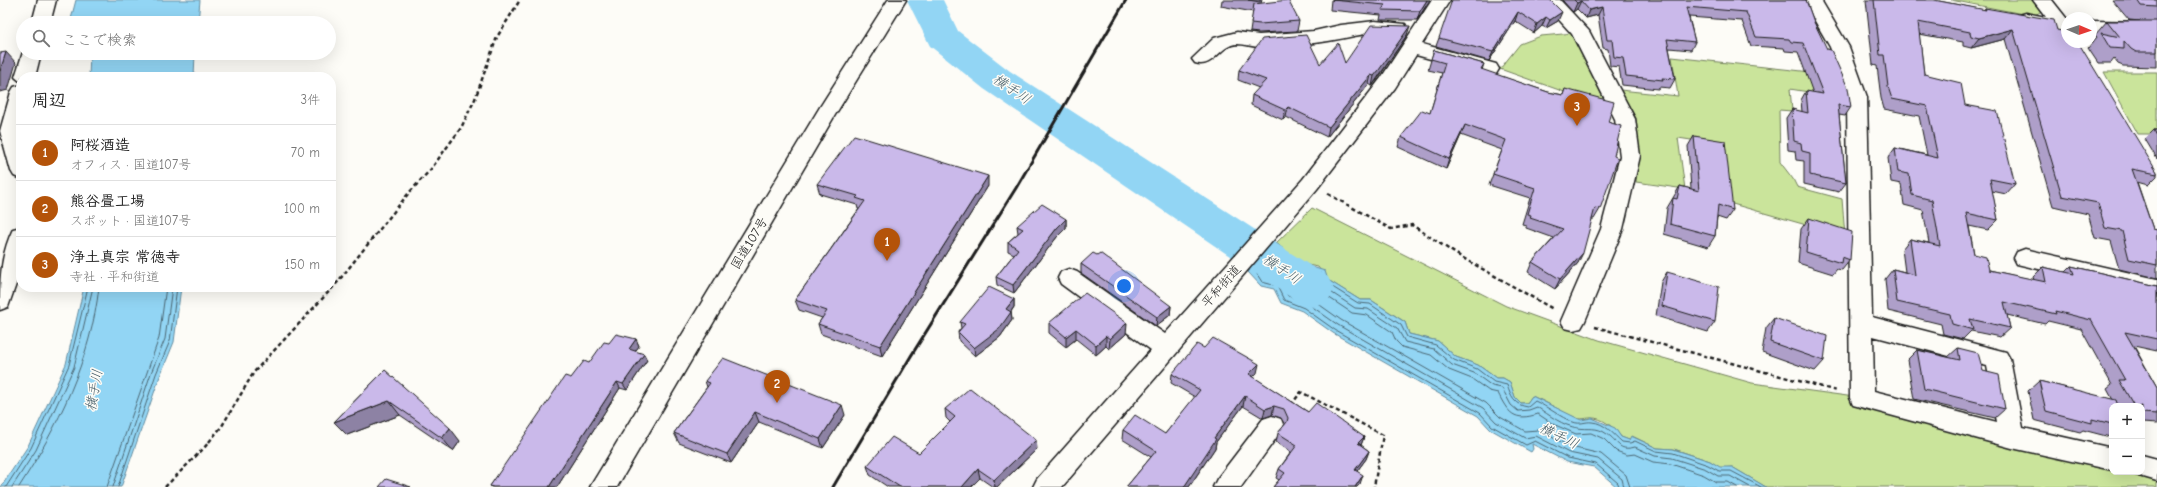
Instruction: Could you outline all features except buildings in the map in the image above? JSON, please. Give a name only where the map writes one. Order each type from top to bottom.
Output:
[{"type":"main road","points":[[43,16],[47,0]]},
{"type":"main road","name":"国道107号","points":[[603,487],[827,112],[897,0]]},
{"type":"main road","name":"平和街道","points":[[1046,487],[1301,195],[1388,83],[1441,0]]},
{"type":"main road","points":[[1550,0],[1580,31],[1625,119],[1630,156],[1612,229],[1573,320]]},
{"type":"main road","points":[[1812,0],[1827,22],[1851,70],[1857,97],[1862,398],[2012,437],[2109,459]]},
{"type":"main road","points":[[2042,0],[2061,24]]},
{"type":"main road","points":[[2010,16],[2061,32]]},
{"type":"main road","points":[[1202,59],[1221,42],[1237,38],[1259,41],[1314,37],[1341,31],[1375,27],[1423,28]]},
{"type":"main road","points":[[2097,27],[2157,28]]},
{"type":"main road","points":[[1411,47],[1489,68]]},
{"type":"main road","points":[[26,72],[30,60]]},
{"type":"main road","points":[[16,103],[5,126],[16,157]]},
{"type":"main road","points":[[0,300],[16,250]]},
{"type":"main road","points":[[2025,258],[2157,288]]},
{"type":"main road","points":[[1069,278],[1166,348]]},
{"type":"main road","points":[[1861,324],[1998,359],[2012,437]]},
{"type":"main road","points":[[1226,487],[1272,427]]},
{"type":"main road","points":[[2145,467],[2157,470]]},
{"type":"path","points":[[336,284],[408,194],[431,169],[461,128],[476,99],[497,38],[520,0]]},
{"type":"path","points":[[165,487],[204,448],[222,426],[254,372],[329,292]]},
{"type":"path","points":[[1272,427],[1301,392],[1383,435],[1374,487]]},
{"type":"green space","points":[[1951,0],[2033,0],[2042,11],[2033,16]]},
{"type":"green space","points":[[1574,33],[1607,107],[1500,69],[1520,44],[1541,36]]},
{"type":"green space","points":[[1672,57],[1839,75],[1846,98],[1790,89],[1792,111],[1779,110],[1780,162],[1797,187],[1842,199],[1845,236],[1729,203],[1724,145],[1678,138],[1685,189],[1636,182],[1639,156],[1636,118],[1620,90],[1678,96]]},
{"type":"green space","points":[[2104,72],[2157,72],[2157,134],[2138,134]]},
{"type":"green space","points":[[1312,208],[1506,306],[1599,340],[1752,383],[1862,398],[2109,458],[2109,475],[2145,475],[2145,472],[2157,470],[2157,487],[1766,487],[1732,467],[1720,468],[1710,461],[1674,449],[1657,448],[1632,436],[1629,440],[1621,437],[1604,421],[1595,418],[1576,418],[1532,396],[1527,403],[1521,403],[1515,397],[1510,382],[1503,378],[1496,378],[1478,365],[1456,357],[1438,341],[1409,334],[1405,322],[1371,300],[1360,300],[1328,280],[1318,267],[1302,264],[1276,243]]},
{"type":"water","points":[[76,0],[200,0],[199,16],[72,16]]},
{"type":"water","points":[[90,60],[195,60],[194,72],[89,72]]},
{"type":"water","points":[[1276,243],[1302,264],[1325,271],[1328,280],[1360,300],[1371,300],[1405,322],[1409,334],[1438,341],[1456,357],[1478,365],[1496,378],[1503,378],[1510,382],[1515,397],[1521,403],[1527,403],[1532,396],[1581,420],[1592,418],[1615,428],[1621,437],[1629,440],[1631,436],[1657,448],[1673,449],[1710,461],[1720,467],[1732,467],[1766,487],[1617,487],[1594,467],[1567,462],[1532,444],[1533,449],[1531,452],[1490,429],[1478,416],[1333,333],[1302,311],[1281,303],[1274,289],[1261,286],[1248,272]]},
{"type":"water","points":[[83,292],[180,292],[174,342],[160,376],[121,487],[1,487],[28,446],[66,364]]},
{"type":"waterway","name":"横手川","points":[[925,0],[943,38],[997,80],[1312,289]]},
{"type":"railway","points":[[833,487],[911,356],[1016,188],[1126,0]]},
{"type":"place","name":"浄土真宗 常徳寺","points":[[1577,126]]},
{"type":"place","name":"阿桜酒造","points":[[887,261]]},
{"type":"place","name":"熊谷畳工場","points":[[777,403]]}]
